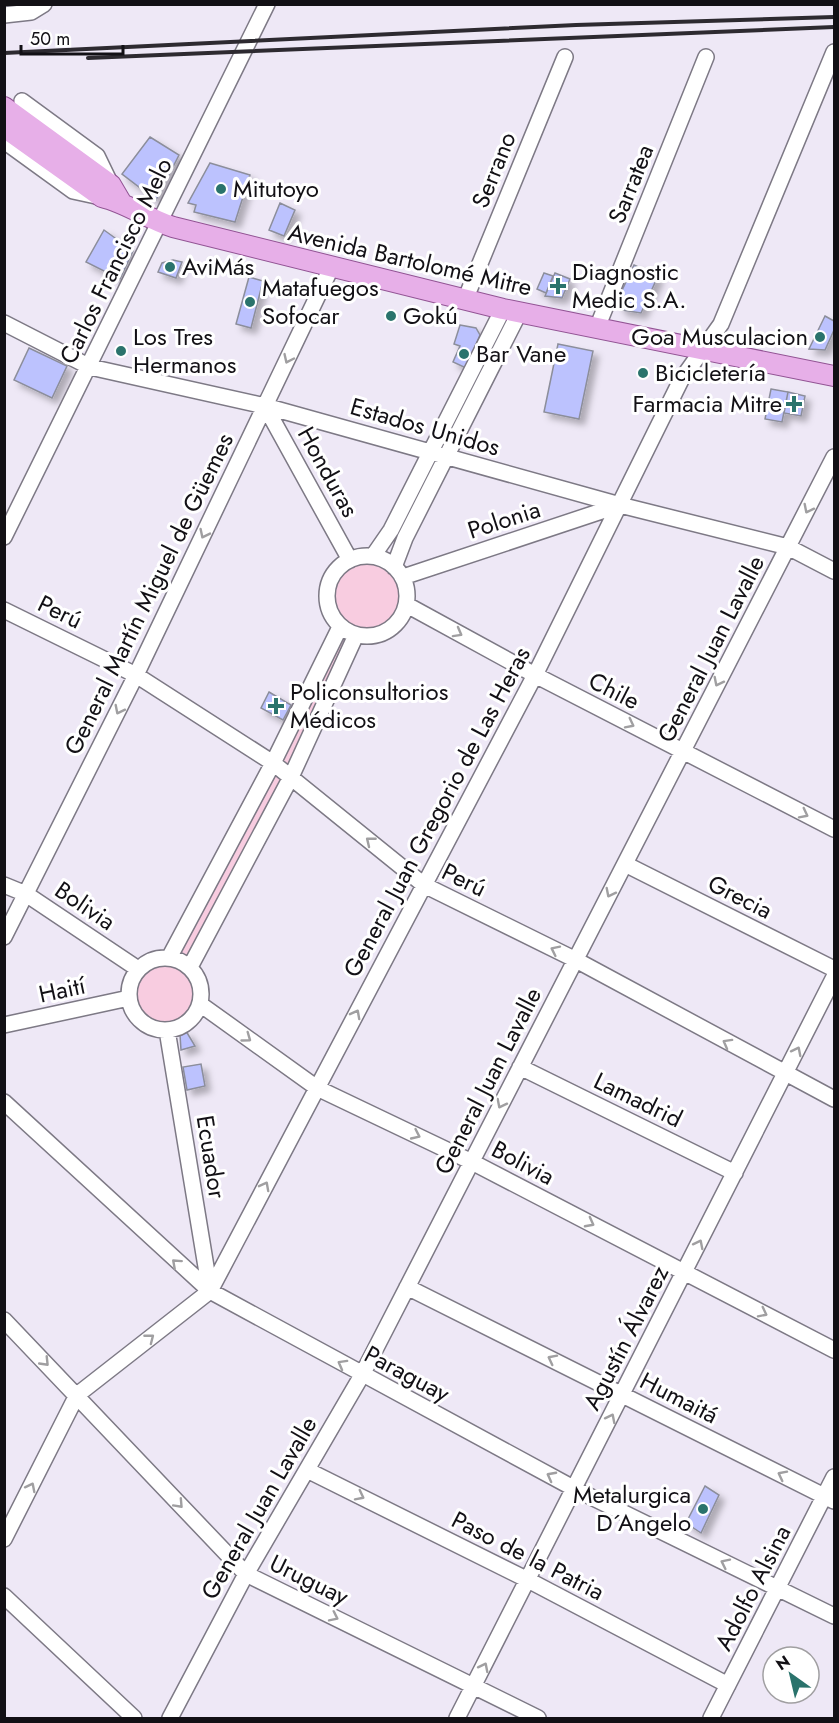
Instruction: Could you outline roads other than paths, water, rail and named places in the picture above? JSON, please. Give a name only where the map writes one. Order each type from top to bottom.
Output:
[{"type":"main road","name":"Avenida Bartolomé Mitre","points":[[14,104],[106,191]]},
{"type":"main road","name":"Avenida Bartolomé Mitre","points":[[4,126],[121,202],[160,223],[511,311],[834,376]]},
{"type":"street","name":"Carlos Francisco Melo","points":[[4,537],[90,367],[267,4]]},
{"type":"street","points":[[4,15],[22,14],[42,6]]},
{"type":"street","name":"General Juan Gregorio de Las Heras","points":[[4,1539],[77,1395],[210,1291],[535,675],[681,380],[721,324],[834,51]]},
{"type":"street","name":"Serrano","points":[[465,300],[565,57]]},
{"type":"street","name":"Sarratea","points":[[597,328],[706,57]]},
{"type":"street","points":[[4,141],[73,190],[106,191]]},
{"type":"street","name":"General Martín Miguel de Güemes","points":[[4,937],[136,675],[331,267]]},
{"type":"street","points":[[372,556],[391,530],[431,451],[511,311]]},
{"type":"street","points":[[399,572],[405,538],[446,456],[511,311]]},
{"type":"street","name":"Estados Unidos","points":[[4,323],[90,367],[266,406],[620,505],[788,547],[834,571]]},
{"type":"street","name":"Honduras","points":[[266,406],[350,560]]},
{"type":"street","name":"General Juan Lavalle","points":[[170,1719],[246,1574],[362,1375],[834,457]]},
{"type":"street","name":"Polonia","points":[[399,572],[620,505]]},
{"type":"street","points":[[372,556],[385,560],[399,572],[408,596],[407,605],[402,617],[382,634],[356,635],[340,627],[327,605],[327,592],[337,568],[350,560],[372,556]]},
{"type":"street","name":"Chile","points":[[407,605],[535,675],[834,829]]},
{"type":"street","name":"Perú","points":[[4,610],[136,675],[273,763],[424,885],[576,960],[785,1075],[834,1099]]},
{"type":"street","points":[[169,957],[273,763],[340,627]]},
{"type":"street","points":[[190,967],[291,777],[356,635]]},
{"type":"street","name":"Grecia","points":[[625,864],[834,969]]},
{"type":"street","name":"Bolivia","points":[[4,885],[26,894],[138,969]]},
{"type":"street","points":[[169,957],[190,967],[200,984],[200,1004],[188,1022],[168,1030],[157,1029],[138,1018],[129,998],[132,978],[138,969],[158,958],[169,957]]},
{"type":"street","name":"Agustín Álvarez","points":[[457,1719],[834,977]]},
{"type":"street","name":"Haití","points":[[4,1025],[129,998]]},
{"type":"street","name":"Bolivia","points":[[200,1004],[317,1088],[472,1162],[834,1350]]},
{"type":"street","name":"Ecuador","points":[[168,1030],[210,1291]]},
{"type":"street","name":"Lamadrid","points":[[520,1067],[735,1173]]},
{"type":"street","name":"Paraguay","points":[[4,1102],[210,1291],[575,1489],[834,1616]]},
{"type":"street","name":"Humaitá","points":[[407,1287],[830,1499]]},
{"type":"street","name":"Uruguay","points":[[4,1320],[246,1574],[538,1719]]},
{"type":"street","name":"Paso de la Patria","points":[[307,1470],[528,1580],[728,1685]]},
{"type":"street","name":"Adolfo Alsina","points":[[711,1719],[778,1588],[830,1499],[834,1477]]},
{"type":"street","points":[[4,1596],[134,1719]]},
{"type":"railway","points":[[4,53],[576,25],[834,17]]},
{"type":"railway","points":[[88,58],[834,27]]},
{"type":"place","name":"Mitutoyo","points":[[221,189]]},
{"type":"place","name":"AviMás","points":[[170,267]]},
{"type":"place","name":"Diagnostic Medic S.A.","points":[[558,286]]},
{"type":"place","name":"Matafuegos Sofocar","points":[[250,302]]},
{"type":"place","name":"Gokú","points":[[391,316]]},
{"type":"place","name":"Goa Musculacion","points":[[820,337]]},
{"type":"place","name":"Los Tres Hermanos","points":[[121,351]]},
{"type":"place","name":"Bar Vane","points":[[464,354]]},
{"type":"place","name":"Bicicletería","points":[[643,373]]},
{"type":"place","name":"Farmacia Mitre","points":[[794,404]]},
{"type":"place","name":"Policonsultorios Médicos","points":[[276,706]]},
{"type":"place","name":"Metalurgica D´Angelo","points":[[703,1509]]}]
